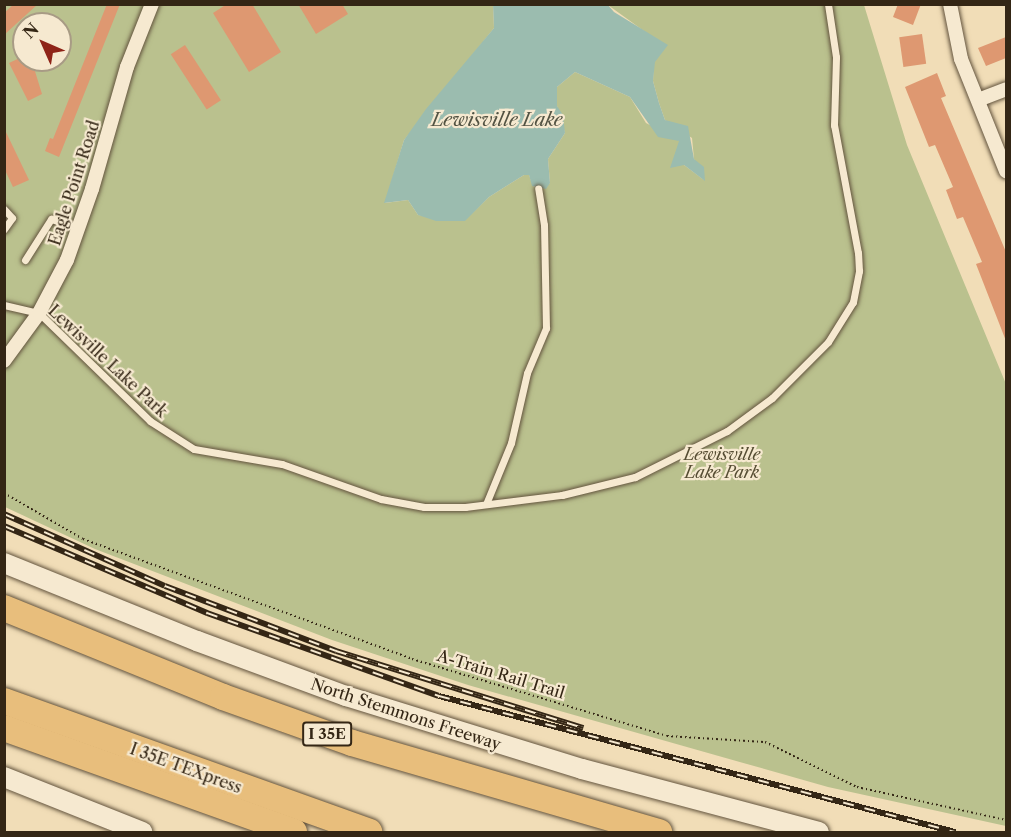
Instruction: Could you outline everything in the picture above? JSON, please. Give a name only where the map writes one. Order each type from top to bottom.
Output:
[{"type":"highway","name":"I 35E","points":[[4,608],[223,697],[352,743],[659,832]]},
{"type":"highway","name":"I 35E TEXpress","points":[[4,701],[369,832]]},
{"type":"highway","points":[[4,728],[294,832]]},
{"type":"main road","name":"North Stemmons Freeway","points":[[4,562],[187,637],[346,696],[582,769],[819,832]]},
{"type":"main road","points":[[4,777],[141,832]]},
{"type":"street","name":"Eagle Point Road","points":[[4,361],[39,313],[80,228],[124,77],[152,4]]},
{"type":"street","points":[[950,4],[958,48],[1006,171]]},
{"type":"street","points":[[978,100],[1006,89]]},
{"type":"lane","name":"Lewisville Lake Park","points":[[4,305],[39,313],[150,421],[194,449],[282,464],[402,504],[443,508],[588,491],[655,469],[748,417],[794,380],[828,342],[853,302],[860,271],[834,126],[836,57],[828,4]]},
{"type":"lane","points":[[486,504],[511,443],[527,373],[546,328],[544,225],[537,188]]},
{"type":"lane","points":[[4,209],[12,218],[4,229]]},
{"type":"lane","points":[[25,260],[51,219],[80,228]]},
{"type":"path","name":"A-Train Rail Trail","points":[[4,493],[83,539],[412,659],[667,736],[765,741],[857,787],[1006,820]]},
{"type":"green space","name":"Lewisville Lake Park","points":[[5,5],[493,5],[494,28],[404,140],[385,203],[408,200],[418,215],[465,220],[489,197],[524,175],[529,175],[533,186],[541,190],[550,183],[548,159],[565,133],[557,106],[557,87],[575,72],[630,97],[646,123],[680,141],[684,165],[704,180],[694,159],[692,138],[665,120],[659,103],[653,81],[655,39],[608,5],[864,5],[907,145],[1006,384],[1006,826],[828,787],[468,685],[332,640],[95,549],[5,507]]},
{"type":"water","name":"Lewisville Lake","points":[[493,5],[608,5],[614,12],[668,45],[655,62],[653,81],[665,120],[688,126],[694,159],[704,167],[705,181],[684,165],[670,168],[679,141],[658,137],[630,97],[575,72],[557,87],[557,106],[563,115],[565,133],[548,159],[550,183],[546,189],[532,186],[529,175],[524,175],[489,197],[465,221],[436,221],[418,215],[408,200],[384,203],[404,140],[426,109],[494,28]]},
{"type":"building","points":[[14,4],[38,4],[29,12],[12,12],[12,28],[4,35],[4,13]]},
{"type":"building","points":[[107,4],[120,4],[59,157],[45,151],[50,138],[53,139]]},
{"type":"building","points":[[227,4],[252,4],[281,52],[249,72],[213,13]]},
{"type":"building","points":[[298,4],[342,4],[348,14],[316,34]]},
{"type":"building","points":[[898,4],[921,4],[913,25],[893,17]]},
{"type":"building","points":[[922,34],[926,64],[903,67],[899,37]]},
{"type":"building","points":[[1006,37],[1006,58],[986,66],[978,48]]},
{"type":"building","points":[[185,45],[221,100],[207,110],[171,54]]},
{"type":"building","points":[[14,72],[35,72],[42,94],[28,101]]},
{"type":"building","points":[[937,73],[946,96],[941,98],[1006,252],[1006,341],[976,264],[982,262],[963,217],[957,219],[946,190],[953,187],[935,145],[929,147],[905,87]]},
{"type":"building","points":[[4,128],[29,180],[13,187],[4,168]]},
{"type":"railway","points":[[4,514],[165,586],[336,651],[583,728]]},
{"type":"railway","points":[[4,526],[207,613],[439,696],[955,832]]}]
